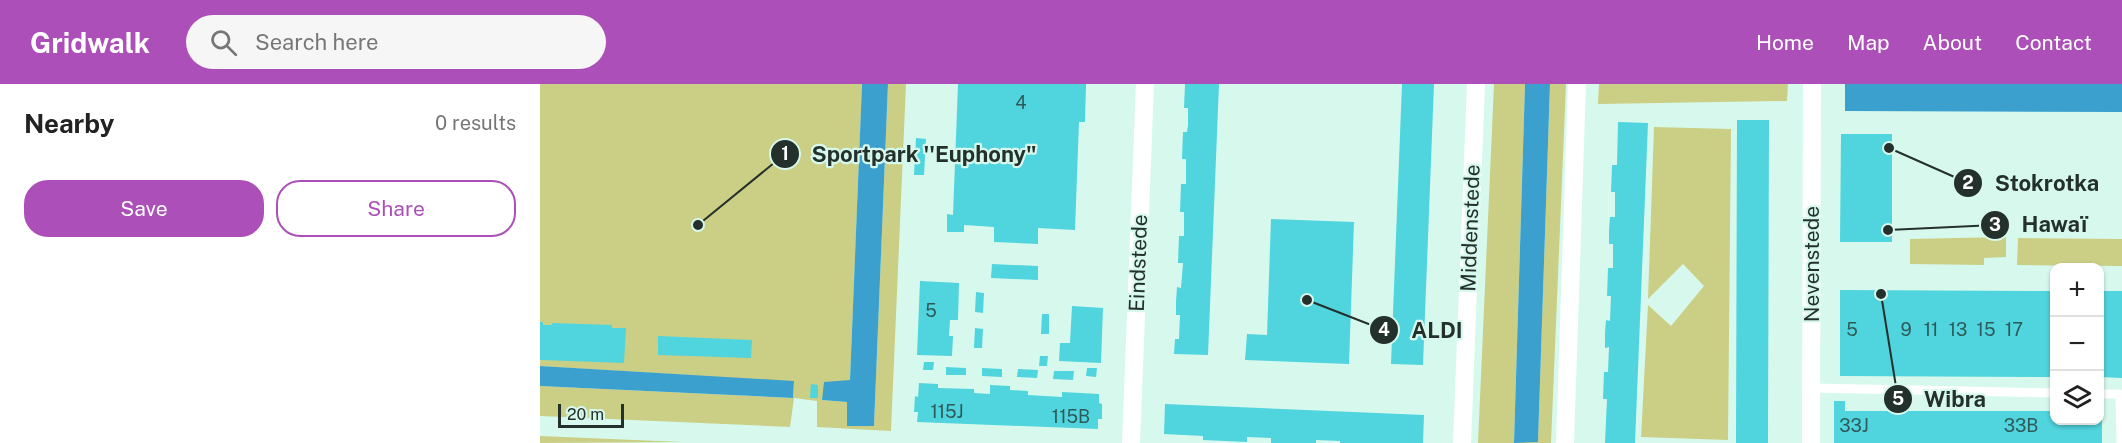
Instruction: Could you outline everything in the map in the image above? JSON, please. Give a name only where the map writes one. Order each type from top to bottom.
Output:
[{"type":"street","name":"Eindstede","points":[[1131,443],[1145,84]]},
{"type":"street","name":"Middenstede","points":[[1462,443],[1476,84]]},
{"type":"street","points":[[1565,443],[1577,84]]},
{"type":"street","name":"Nevenstede","points":[[1811,443],[1812,84]]},
{"type":"lane","points":[[1811,388],[2050,393]]},
{"type":"lane","points":[[2104,394],[2120,394],[2121,443]]},
{"type":"green space","points":[[540,84],[862,84],[850,381],[822,400],[847,402],[874,426],[888,84],[906,84],[891,431],[817,427],[817,401],[794,398],[790,427],[540,416],[540,386],[793,398],[794,382],[540,366]]},
{"type":"green space","points":[[1494,84],[1525,84],[1514,442],[1538,442],[1550,84],[1566,84],[1551,443],[1478,443]]},
{"type":"green space","points":[[1599,84],[1788,84],[1787,101],[1598,104]]},
{"type":"green space","points":[[1654,127],[1731,129],[1728,440],[1641,437],[1648,305],[1671,326],[1704,286],[1683,264],[1648,299]]},
{"type":"green space","points":[[2006,237],[2006,257],[1984,258],[1984,265],[1910,264],[1910,239]]},
{"type":"green space","points":[[2018,238],[2122,239],[2122,266],[2104,266],[2104,263],[2017,265]]},
{"type":"green space","points":[[540,436],[682,442],[540,443]]},
{"type":"water","points":[[862,84],[888,84],[874,426],[847,426],[847,402],[822,400],[824,382],[850,380]]},
{"type":"water","points":[[1525,84],[1550,84],[1538,442],[1514,443]]},
{"type":"water","points":[[1845,84],[2122,84],[2122,112],[1845,111]]},
{"type":"water","points":[[540,366],[794,381],[793,398],[540,386]]},
{"type":"building","points":[[958,84],[1086,84],[1085,122],[1079,122],[1075,230],[1038,228],[1038,244],[994,242],[994,227],[964,225],[964,232],[947,232],[947,214],[953,215]]},
{"type":"building","points":[[1185,84],[1219,84],[1208,355],[1174,354],[1175,339],[1179,339],[1180,315],[1176,315],[1177,287],[1181,288],[1183,263],[1178,263],[1179,236],[1184,236],[1184,212],[1180,212],[1181,184],[1186,184],[1186,159],[1182,159],[1183,132],[1187,132],[1188,125],[1188,108],[1184,108]]},
{"type":"building","points":[[1402,84],[1434,84],[1423,365],[1391,364]]},
{"type":"building","points":[[1737,120],[1769,120],[1768,443],[1736,443]]},
{"type":"building","points":[[1618,122],[1648,123],[1635,443],[1605,443],[1607,399],[1603,399],[1604,372],[1608,372],[1609,347],[1605,348],[1605,333],[1606,320],[1610,321],[1611,296],[1607,296],[1608,268],[1613,268],[1613,244],[1609,244],[1609,230],[1610,217],[1615,217],[1615,192],[1611,192],[1612,165],[1617,165]]},
{"type":"building","points":[[1841,134],[1892,134],[1892,242],[1840,242]]},
{"type":"building","points":[[916,138],[926,139],[924,175],[914,175]]},
{"type":"building","points":[[1271,219],[1354,222],[1349,364],[1245,360],[1247,334],[1267,335]]},
{"type":"building","points":[[992,264],[1038,266],[1038,280],[991,278]]},
{"type":"building","points":[[920,281],[959,283],[958,320],[950,320],[949,336],[953,336],[952,356],[917,355]]},
{"type":"building","points":[[1840,290],[2050,291],[2050,377],[1840,376]]},
{"type":"building","points":[[2104,291],[2122,291],[2122,378],[2104,377]]},
{"type":"building","points":[[976,292],[984,293],[983,313],[975,312]]},
{"type":"building","points":[[1072,306],[1103,308],[1101,363],[1059,361],[1060,343],[1070,343]]},
{"type":"building","points":[[1042,314],[1049,314],[1049,334],[1041,334]]},
{"type":"building","points":[[540,322],[543,322],[543,325],[552,325],[552,323],[612,325],[612,328],[626,328],[624,363],[540,360]]},
{"type":"building","points":[[975,328],[983,329],[982,348],[974,348]]},
{"type":"building","points":[[658,336],[752,340],[751,358],[658,355]]},
{"type":"building","points":[[1040,356],[1048,356],[1047,366],[1039,366]]},
{"type":"building","points":[[924,362],[934,362],[933,370],[923,370]]},
{"type":"building","points":[[946,367],[966,368],[966,375],[946,375]]},
{"type":"building","points":[[982,368],[1002,369],[1002,377],[982,376]]},
{"type":"building","points":[[1087,368],[1097,368],[1096,377],[1086,376]]},
{"type":"building","points":[[1018,369],[1038,370],[1037,378],[1017,377]]},
{"type":"building","points":[[1054,371],[1074,371],[1073,380],[1053,379]]},
{"type":"building","points":[[919,383],[938,384],[938,388],[974,389],[974,393],[990,394],[990,385],[1010,386],[1010,390],[1028,391],[1028,395],[1062,397],[1062,392],[1099,394],[1102,419],[1098,419],[1098,429],[917,422],[918,412],[914,412]]},
{"type":"building","points":[[811,384],[818,385],[818,398],[810,398]]},
{"type":"building","points":[[1834,401],[1845,401],[1845,411],[2050,411],[2050,425],[2102,425],[2102,443],[1834,443]]},
{"type":"building","points":[[1165,404],[1424,415],[1423,443],[1340,443],[1340,441],[1316,440],[1316,443],[1271,443],[1271,438],[1247,437],[1247,442],[1203,440],[1203,436],[1164,434]]},
{"type":"place","name":"Stokrotka","points":[[1889,148]]},
{"type":"place","name":"Sportpark ''Euphony\"","points":[[698,225]]},
{"type":"place","name":"Hawaï","points":[[1888,230]]},
{"type":"place","name":"Wibra","points":[[1881,294]]},
{"type":"place","name":"ALDI","points":[[1307,300]]}]
